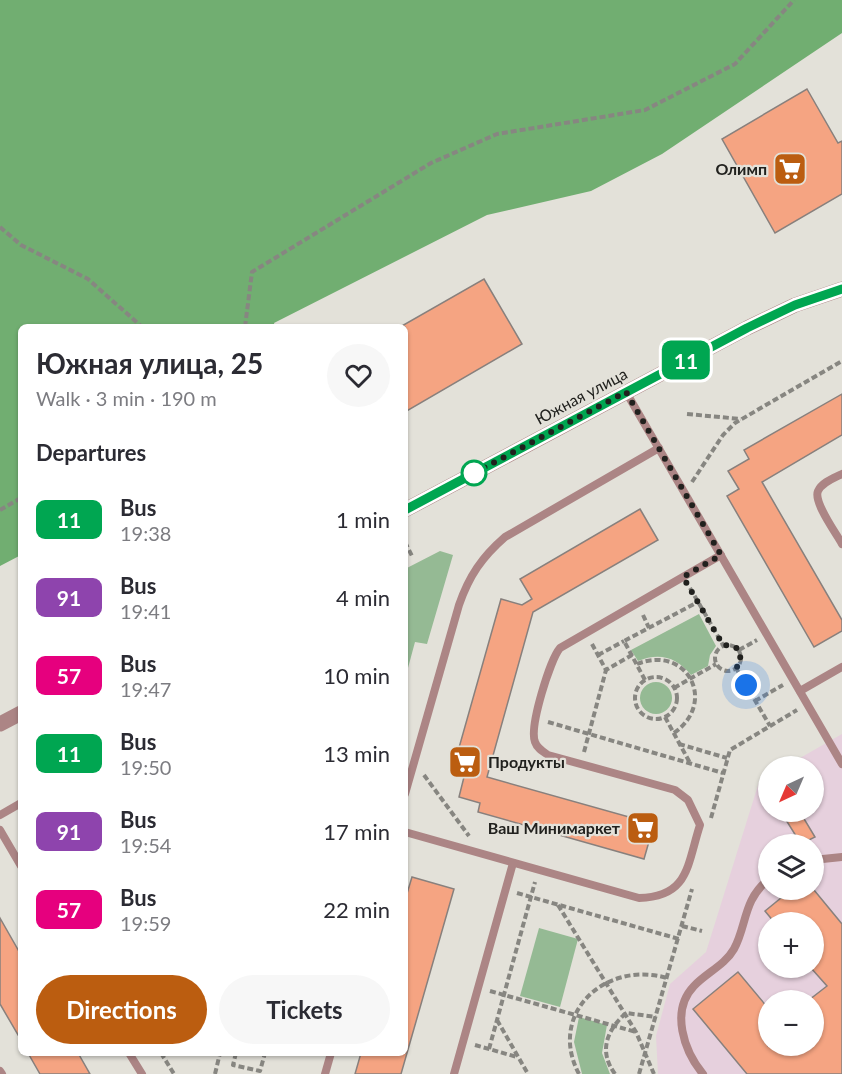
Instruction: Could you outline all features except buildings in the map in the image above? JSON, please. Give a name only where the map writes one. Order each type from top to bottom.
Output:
[{"type":"street","name":"Южная улица","points":[[408,508],[786,309],[842,289]]},
{"type":"street","points":[[0,724],[18,715]]},
{"type":"lane","points":[[626,392],[842,764]]},
{"type":"lane","points":[[408,783],[467,580],[484,555],[505,537],[659,448]]},
{"type":"lane","points":[[842,474],[823,485],[818,492],[817,500],[842,544]]},
{"type":"lane","points":[[408,833],[639,898],[658,898],[671,892],[683,879],[699,825],[688,800],[675,790],[548,755],[539,749],[533,731],[555,654],[585,633],[721,555]]},
{"type":"lane","points":[[800,691],[842,667]]},
{"type":"lane","points":[[0,815],[18,805]]},
{"type":"lane","points":[[0,830],[18,861]]},
{"type":"lane","points":[[824,859],[842,857]]},
{"type":"lane","points":[[454,1074],[513,862]]},
{"type":"lane","points":[[703,1074],[687,1047],[682,1024],[682,1005],[694,986],[733,951],[745,912],[758,891]]},
{"type":"lane","points":[[131,1056],[142,1074]]},
{"type":"lane","points":[[325,1074],[330,1056]]},
{"type":"path","points":[[245,324],[252,272],[380,193],[431,163],[497,134],[645,110],[735,64],[794,0]]},
{"type":"path","points":[[0,227],[21,245],[88,279],[139,324]]},
{"type":"path","points":[[685,493],[723,435],[742,419],[842,361]]},
{"type":"path","points":[[687,414],[742,419]]},
{"type":"path","points":[[0,510],[18,500]]},
{"type":"path","points":[[408,548],[412,556]]},
{"type":"path","points":[[683,577],[723,645]]},
{"type":"path","points":[[598,655],[698,602]]},
{"type":"path","points":[[581,764],[606,670],[585,633]]},
{"type":"path","points":[[624,641],[645,681]]},
{"type":"path","points":[[723,645],[734,646],[739,650],[741,662],[736,668],[725,671],[716,664],[716,651],[723,645]]},
{"type":"path","points":[[606,670],[632,655]]},
{"type":"path","points":[[637,664],[660,659],[683,669],[691,678],[696,703],[688,721],[674,733]]},
{"type":"path","points":[[674,688],[716,664]]},
{"type":"path","points":[[736,668],[770,726]]},
{"type":"path","points":[[658,677],[674,688],[677,701],[675,708],[665,717],[650,718],[638,708],[636,693],[645,681],[658,677]]},
{"type":"path","points":[[756,701],[793,680]]},
{"type":"path","points":[[730,750],[808,704]]},
{"type":"path","points":[[665,717],[690,764]]},
{"type":"path","points":[[536,719],[723,773]]},
{"type":"path","points":[[679,744],[727,758]]},
{"type":"path","points":[[414,761],[482,854]]},
{"type":"path","points":[[489,1049],[539,870]]},
{"type":"path","points":[[505,890],[679,939],[639,1074]]},
{"type":"path","points":[[558,905],[636,1032],[654,1074]]},
{"type":"path","points":[[682,926],[702,932]]},
{"type":"path","points":[[579,1074],[572,1056],[571,1042],[576,1016],[589,996],[606,982],[636,973],[667,978]]},
{"type":"path","points":[[478,988],[636,1032]]},
{"type":"path","points":[[615,1074],[607,1059],[606,1044],[612,1025],[625,1014],[639,1012],[656,1017]]},
{"type":"path","points":[[497,1019],[528,1074]]},
{"type":"path","points":[[463,1042],[518,1057]]},
{"type":"path","points":[[163,1056],[174,1074]]},
{"type":"path","points":[[215,1074],[219,1056]]},
{"type":"path","points":[[235,1056],[233,1065],[260,1071],[264,1056]]},
{"type":"shaded area","points":[[842,734],[842,1074],[658,1074],[656,1036],[670,984],[706,952],[758,785],[758,822],[824,822],[824,756],[804,756]]},
{"type":"green space","points":[[0,0],[842,0],[842,33],[662,154],[591,191],[487,215],[274,324],[18,324],[18,557],[0,566]]},
{"type":"green space","points":[[440,551],[453,555],[427,644],[415,642],[408,668],[408,567]]},
{"type":"green space","points":[[699,614],[716,646],[710,655],[708,666],[691,675],[680,664],[667,658],[653,657],[638,661],[631,650]]},
{"type":"green space","points":[[656,682],[668,686],[672,698],[668,710],[656,714],[644,710],[640,698],[644,686]]},
{"type":"green space","points":[[539,928],[578,939],[560,1007],[520,996]]},
{"type":"green space","points":[[579,1017],[607,1025],[602,1053],[610,1074],[582,1074],[574,1042]]},
{"type":"bus line","name":"11","points":[[408,508],[747,328],[795,305],[842,289]]},
{"type":"place","name":"Олимп","points":[[790,169]]},
{"type":"place","name":"Продукты","points":[[465,762]]},
{"type":"place","name":"Ваш Минимаркет","points":[[643,828]]},
{"type":"route","points":[[474,473],[465,478],[626,392],[721,555],[683,577],[723,645],[734,646],[739,650],[741,662],[736,668],[746,685]]}]
